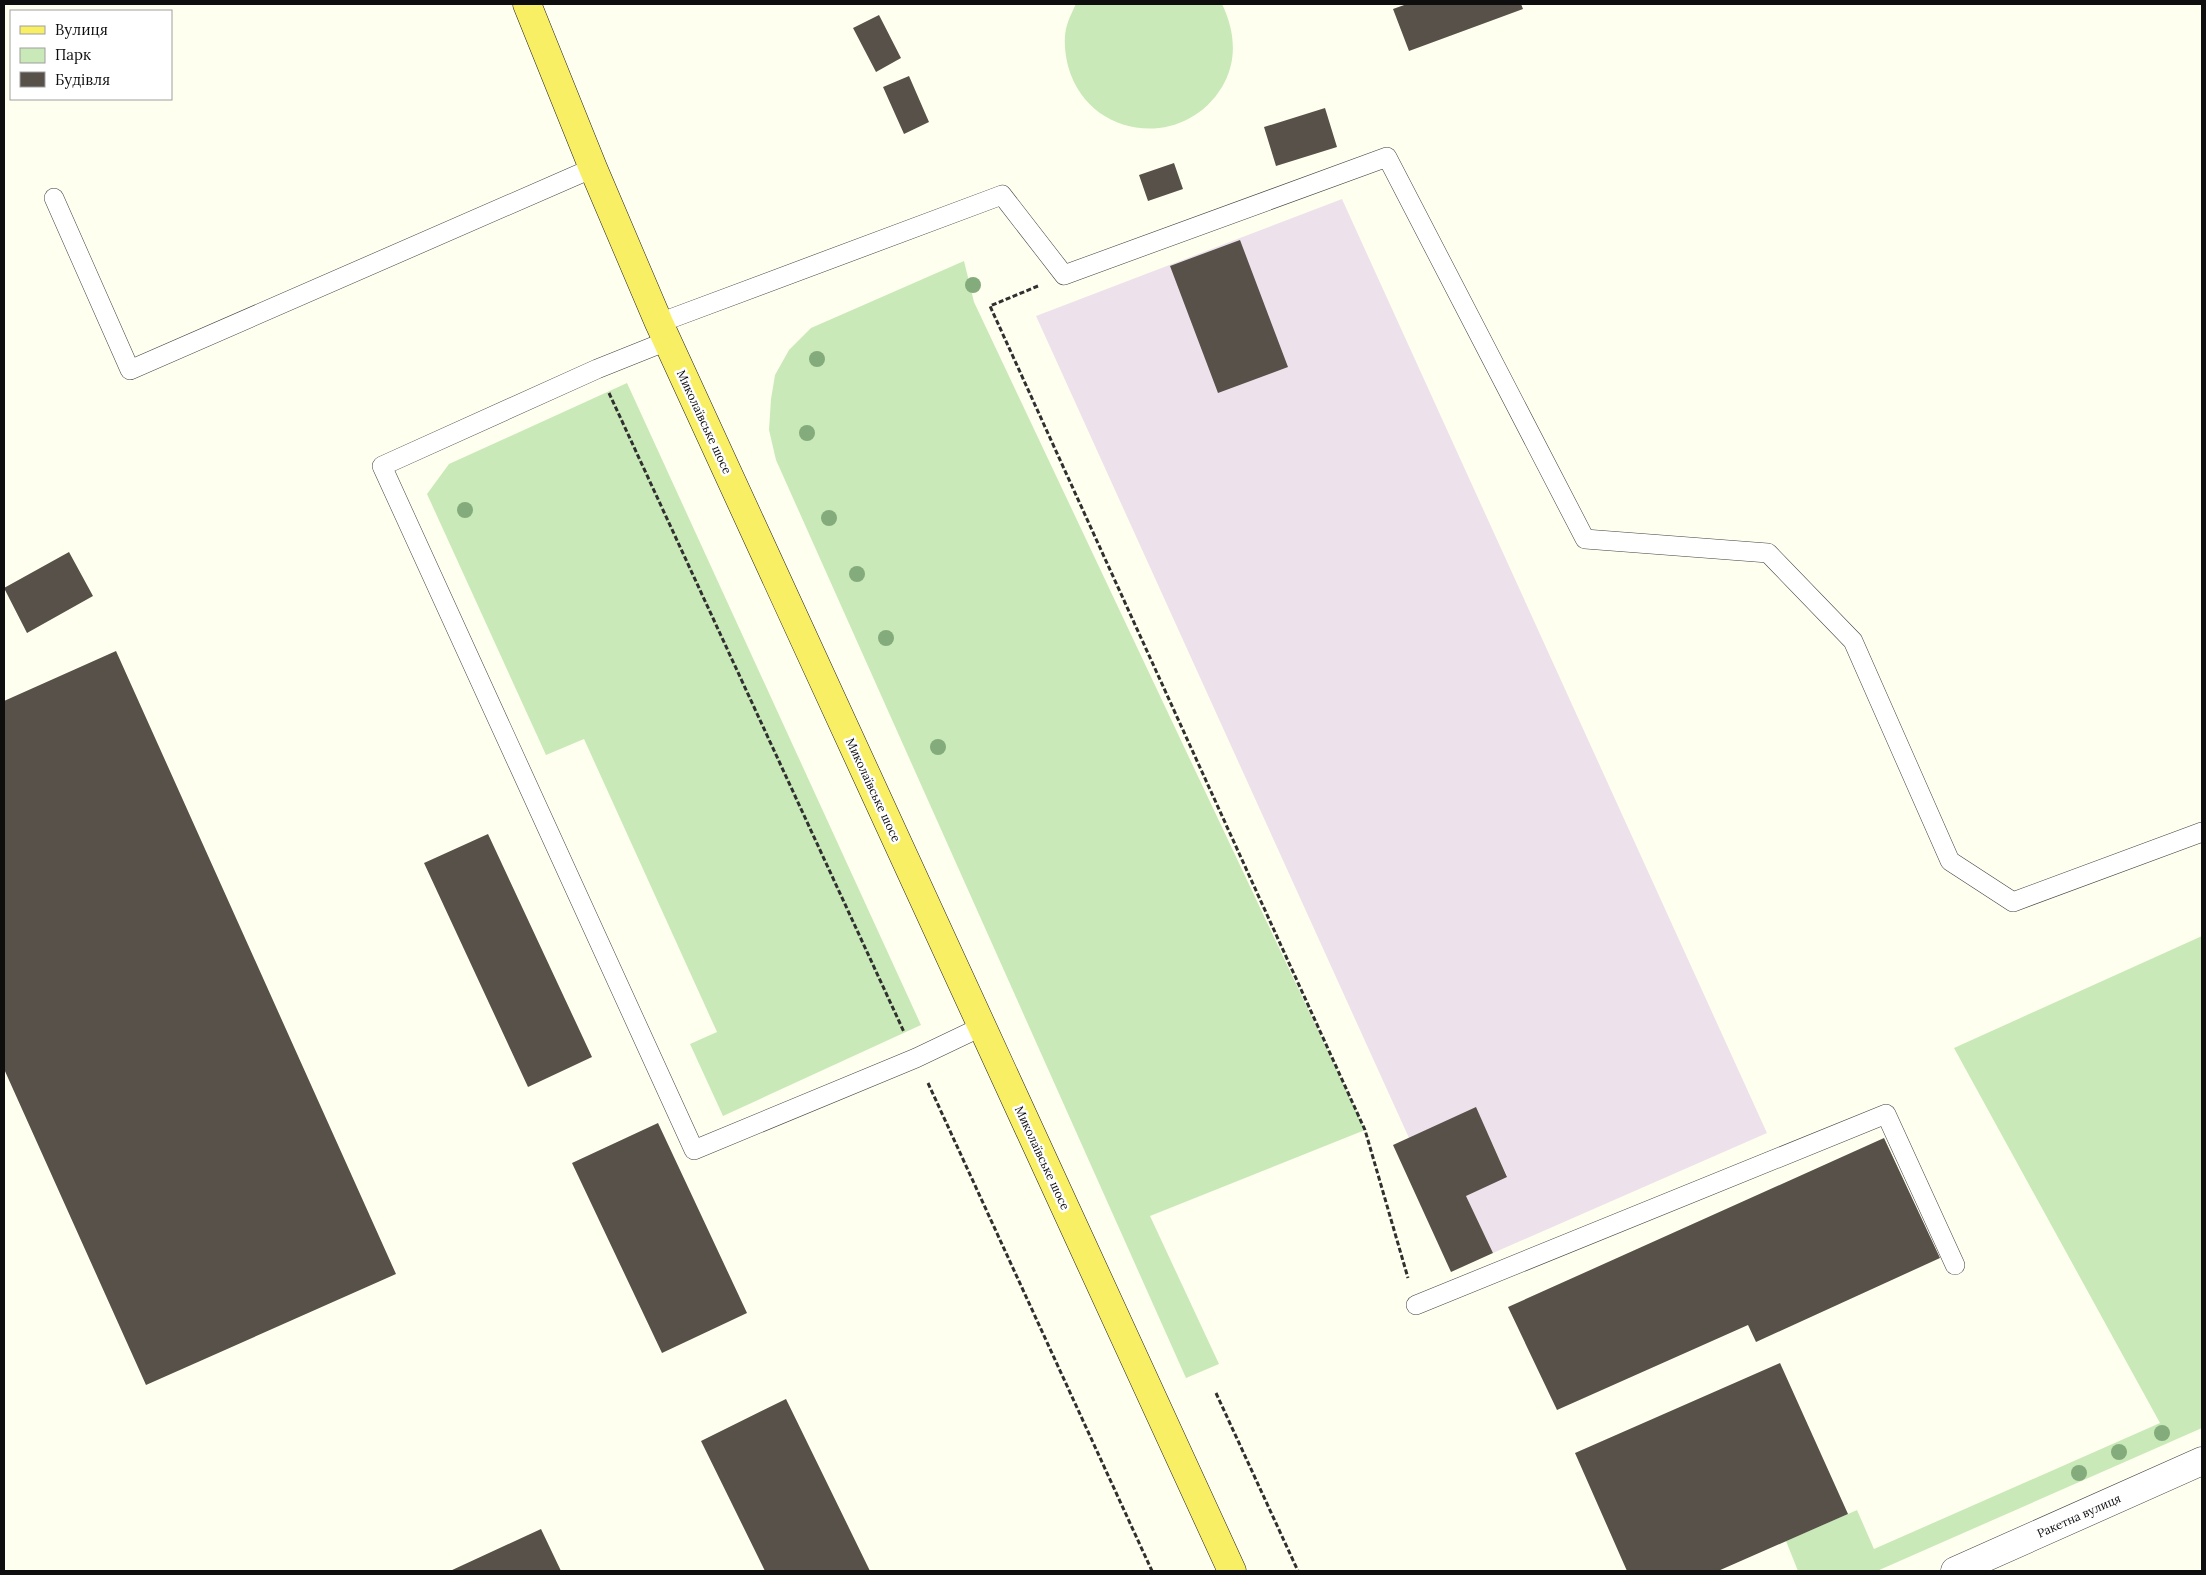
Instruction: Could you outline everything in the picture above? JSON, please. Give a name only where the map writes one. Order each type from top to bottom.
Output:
[{"type":"main road","name":"Миколаївське шосе","points":[[528,4],[593,168],[663,332],[1232,1571]]},
{"type":"street","name":"Ракетна вулиця","points":[[1955,1571],[2202,1461]]},
{"type":"lane","points":[[981,1027],[916,1058],[694,1150],[382,466],[598,369],[663,332],[1005,187],[1064,275],[1387,157],[1585,538],[1768,552],[1853,641],[1950,861],[2013,902],[2202,832]]},
{"type":"lane","points":[[54,198],[130,370],[593,168]]},
{"type":"lane","points":[[1416,1305],[1886,1114],[1955,1265]]},
{"type":"path","points":[[1064,275],[990,306],[1365,1130],[1416,1305]]},
{"type":"path","points":[[598,369],[1152,1571]]},
{"type":"path","points":[[1216,1393],[1298,1571]]},
{"type":"shaded area","points":[[1342,199],[1767,1133],[1493,1253],[1466,1196],[1507,1176],[1476,1108],[1409,1138],[1036,316]]},
{"type":"green space","points":[[1076,4],[1222,4],[1230,25],[1233,46],[1231,66],[1222,87],[1205,107],[1184,121],[1161,128],[1138,128],[1115,122],[1095,109],[1079,90],[1068,66],[1065,51],[1065,35],[1068,22]]},
{"type":"green space","points":[[964,261],[974,302],[1365,1130],[1150,1216],[1219,1364],[1186,1378],[776,460],[769,430],[775,375],[789,350],[811,328]]},
{"type":"green space","points":[[627,383],[921,1025],[723,1116],[690,1044],[717,1032],[584,739],[546,755],[427,494],[449,464]]},
{"type":"green space","points":[[2202,936],[2202,1428],[1877,1571],[1798,1571],[1786,1541],[1857,1510],[1874,1549],[2160,1423],[1954,1048]]},
{"type":"building","points":[[1407,4],[1521,4],[1523,9],[1409,51],[1393,9]]},
{"type":"building","points":[[879,15],[901,58],[876,72],[853,28]]},
{"type":"building","points":[[909,76],[929,122],[904,134],[883,87]]},
{"type":"building","points":[[1325,108],[1337,147],[1276,166],[1264,127]]},
{"type":"building","points":[[1174,163],[1183,189],[1148,201],[1139,175]]},
{"type":"building","points":[[1240,240],[1288,367],[1218,393],[1170,266]]},
{"type":"building","points":[[69,552],[93,596],[27,633],[4,588]]},
{"type":"building","points":[[116,651],[396,1274],[146,1385],[4,1069],[4,701]]},
{"type":"building","points":[[488,834],[592,1057],[528,1087],[424,863]]},
{"type":"building","points":[[1476,1107],[1507,1177],[1466,1196],[1493,1253],[1451,1272],[1393,1145]]},
{"type":"building","points":[[658,1123],[747,1313],[662,1353],[572,1163]]},
{"type":"building","points":[[1884,1138],[1940,1258],[1756,1342],[1748,1325],[1557,1410],[1508,1307]]},
{"type":"building","points":[[1780,1363],[1848,1514],[1718,1571],[1627,1571],[1575,1453]]},
{"type":"building","points":[[786,1399],[870,1571],[765,1571],[701,1441]]},
{"type":"building","points":[[541,1529],[561,1571],[450,1571]]}]
